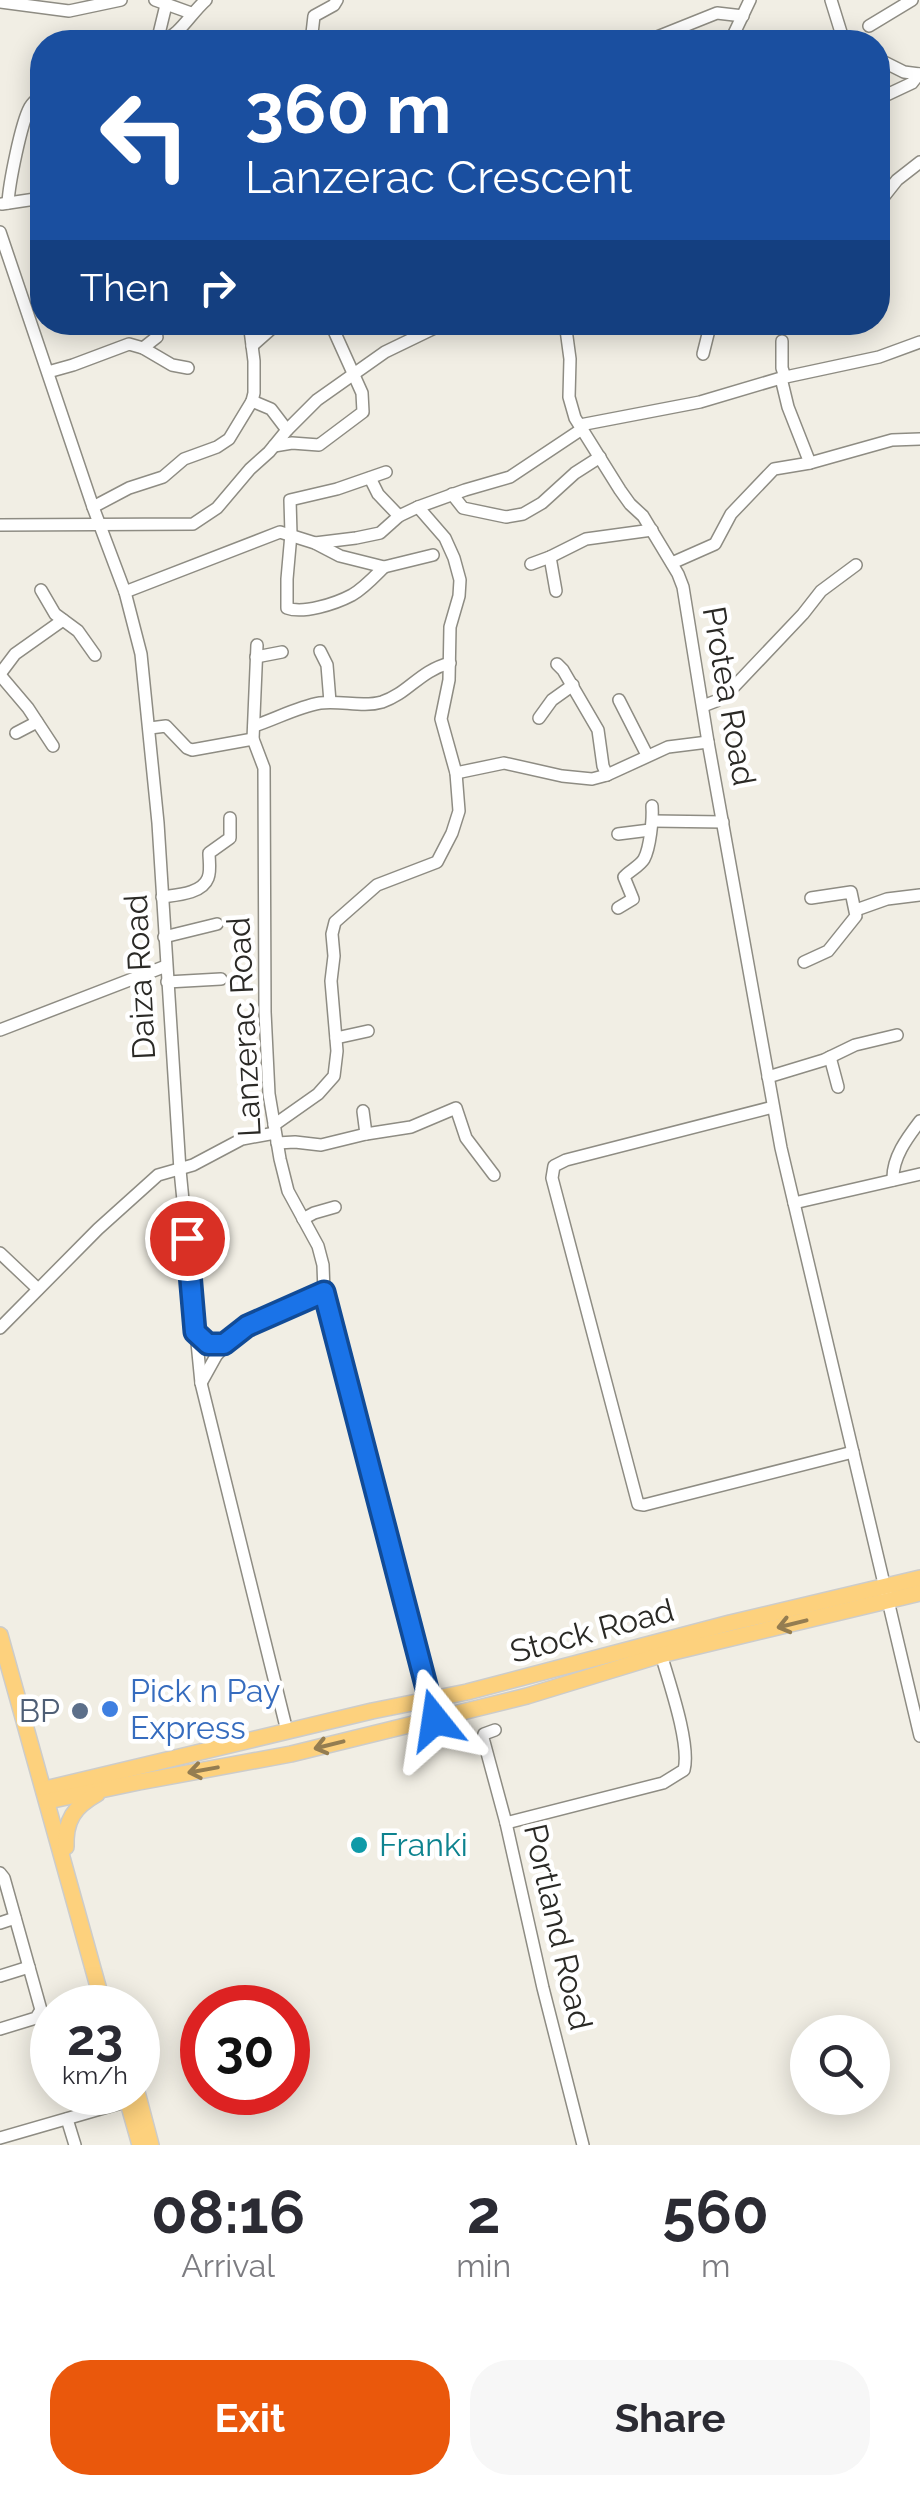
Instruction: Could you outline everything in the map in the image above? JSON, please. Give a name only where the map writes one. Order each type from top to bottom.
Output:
[{"type":"main road","name":"Stock Road","points":[[46,1795],[287,1731],[659,1649],[886,1594],[920,1578]]},
{"type":"main road","name":"Stock Road","points":[[886,1594],[920,1593]]},
{"type":"main road","points":[[0,1635],[99,1985]]},
{"type":"main road","name":"Stock Road","points":[[46,1795],[292,1754],[435,1720],[527,1696],[659,1649]]},
{"type":"main road","points":[[66,1866],[67,1826],[72,1813],[82,1803],[115,1786]]},
{"type":"main road","points":[[135,2115],[140,2145]]},
{"type":"main road","points":[[139,2115],[151,2145]]},
{"type":"street","points":[[0,2],[68,11],[121,0]]},
{"type":"street","points":[[178,30],[206,0]]},
{"type":"street","points":[[313,30],[314,16],[338,0]]},
{"type":"street","points":[[736,30],[750,0]]},
{"type":"street","points":[[831,0],[840,30]]},
{"type":"street","points":[[870,26],[913,0],[920,8]]},
{"type":"street","points":[[160,30],[161,3],[191,14]]},
{"type":"street","points":[[676,30],[717,13],[743,16]]},
{"type":"street","points":[[890,66],[920,74],[912,83],[890,94]]},
{"type":"street","points":[[30,109],[4,204],[30,200]]},
{"type":"street","points":[[890,189],[920,162]]},
{"type":"street","name":"Daiza Road","points":[[0,232],[30,320]]},
{"type":"street","name":"Daiza Road","points":[[35,335],[125,592],[141,654],[150,728],[180,1170],[201,1383],[287,1731]]},
{"type":"street","points":[[93,506],[164,476],[184,459],[223,443],[233,434],[252,401],[255,370],[250,335]]},
{"type":"street","points":[[252,346],[264,335]]},
{"type":"street","points":[[274,446],[292,442],[318,445],[361,416],[364,401],[335,335]]},
{"type":"street","points":[[0,525],[193,524],[216,508],[318,400],[385,352],[420,335]]},
{"type":"street","name":"Protea Road","points":[[567,335],[570,404],[625,497],[652,530],[683,588],[773,1107],[920,1736]]},
{"type":"street","points":[[703,354],[706,335]]},
{"type":"street","points":[[143,348],[156,337]]},
{"type":"street","points":[[782,342],[788,407],[810,463]]},
{"type":"street","points":[[315,542],[380,533],[399,516],[418,507],[510,477],[581,427],[868,360],[920,342]]},
{"type":"street","points":[[48,372],[129,344],[172,365],[188,368]]},
{"type":"street","points":[[252,401],[271,409],[287,430]]},
{"type":"street","points":[[672,563],[715,544],[730,514],[771,471],[892,440],[920,439]]},
{"type":"street","points":[[452,494],[463,508],[514,516],[534,508],[575,473],[600,458]]},
{"type":"street","points":[[384,566],[350,596],[312,608],[290,610],[286,604],[290,500],[386,472]]},
{"type":"street","points":[[370,478],[378,494],[399,516]]},
{"type":"street","points":[[275,1134],[318,1094],[335,1070],[331,980],[335,922],[374,886],[438,861],[458,815],[456,773],[441,720],[450,664],[450,627],[460,590],[459,572],[445,538],[418,507]]},
{"type":"street","points":[[531,564],[586,539],[652,530]]},
{"type":"street","points":[[125,592],[275,534],[291,534],[340,556],[384,566],[433,554]]},
{"type":"street","points":[[354,560],[356,538]]},
{"type":"street","points":[[550,557],[556,592]]},
{"type":"street","points":[[702,706],[729,692],[821,590],[856,565]]},
{"type":"street","points":[[41,590],[53,611],[78,631],[96,654]]},
{"type":"street","points":[[53,746],[0,674],[15,654],[64,620]]},
{"type":"street","name":"Lanzerac Road","points":[[282,652],[256,651],[253,733],[263,764],[265,1012],[275,1134],[288,1191],[322,1257],[324,1292],[435,1720]]},
{"type":"street","points":[[320,651],[328,665],[330,702]]},
{"type":"street","points":[[0,656],[15,654]]},
{"type":"street","points":[[150,728],[166,726],[190,750],[253,733],[299,709],[330,702],[380,702],[428,670],[450,664]]},
{"type":"street","points":[[557,664],[598,730],[607,775]]},
{"type":"street","points":[[539,718],[552,700],[572,685]]},
{"type":"street","points":[[619,700],[647,756]]},
{"type":"street","points":[[16,733],[37,722]]},
{"type":"street","points":[[456,773],[504,763],[592,778],[607,775],[668,746],[708,742]]},
{"type":"street","points":[[618,908],[633,899],[624,877],[646,856],[652,806]]},
{"type":"street","points":[[162,897],[192,891],[206,883],[208,854],[230,838],[230,818]]},
{"type":"street","points":[[618,834],[652,826],[724,822]]},
{"type":"street","points":[[804,962],[828,951],[856,916],[852,892],[811,898]]},
{"type":"street","points":[[856,910],[887,898],[920,895]]},
{"type":"street","points":[[164,938],[217,924]]},
{"type":"street","points":[[0,1030],[166,966]]},
{"type":"street","points":[[167,982],[221,979]]},
{"type":"street","points":[[336,1038],[368,1031]]},
{"type":"street","points":[[768,1077],[855,1045],[898,1036]]},
{"type":"street","points":[[830,1057],[838,1087]]},
{"type":"street","points":[[773,1107],[566,1160],[554,1166],[552,1178],[638,1504],[854,1452]]},
{"type":"street","points":[[0,1328],[152,1180],[242,1139],[275,1134],[295,1142],[321,1145],[417,1126],[456,1108],[466,1138],[494,1175]]},
{"type":"street","points":[[363,1111],[366,1134]]},
{"type":"street","points":[[893,1180],[894,1166],[920,1121]]},
{"type":"street","points":[[794,1203],[920,1174]]},
{"type":"street","points":[[303,1220],[335,1208]]},
{"type":"street","points":[[0,1254],[38,1289]]},
{"type":"street","points":[[201,1383],[224,1344],[247,1326],[324,1292]]},
{"type":"street","points":[[195,1332],[208,1344],[224,1344]]},
{"type":"street","points":[[506,1822],[663,1783],[684,1770],[686,1746],[659,1649]]},
{"type":"street","name":"Portland Road","points":[[495,1730],[486,1732],[483,1738],[583,2145]]},
{"type":"street","points":[[0,1872],[40,2007],[40,2014],[33,2020],[0,2028]]},
{"type":"street","points":[[0,1923],[16,1918]]},
{"type":"street","points":[[0,1976],[30,1967]]},
{"type":"street","points":[[0,2138],[79,2115]]},
{"type":"street","points":[[68,2119],[75,2145]]},
{"type":"place","name":"Pick n Pay Express","points":[[110,1709]]},
{"type":"place","name":"BP","points":[[80,1711]]},
{"type":"place","name":"Franki","points":[[359,1845]]},
{"type":"route","points":[[187,1238],[195,1332],[208,1344],[224,1344],[247,1326],[324,1292],[435,1720]]}]
